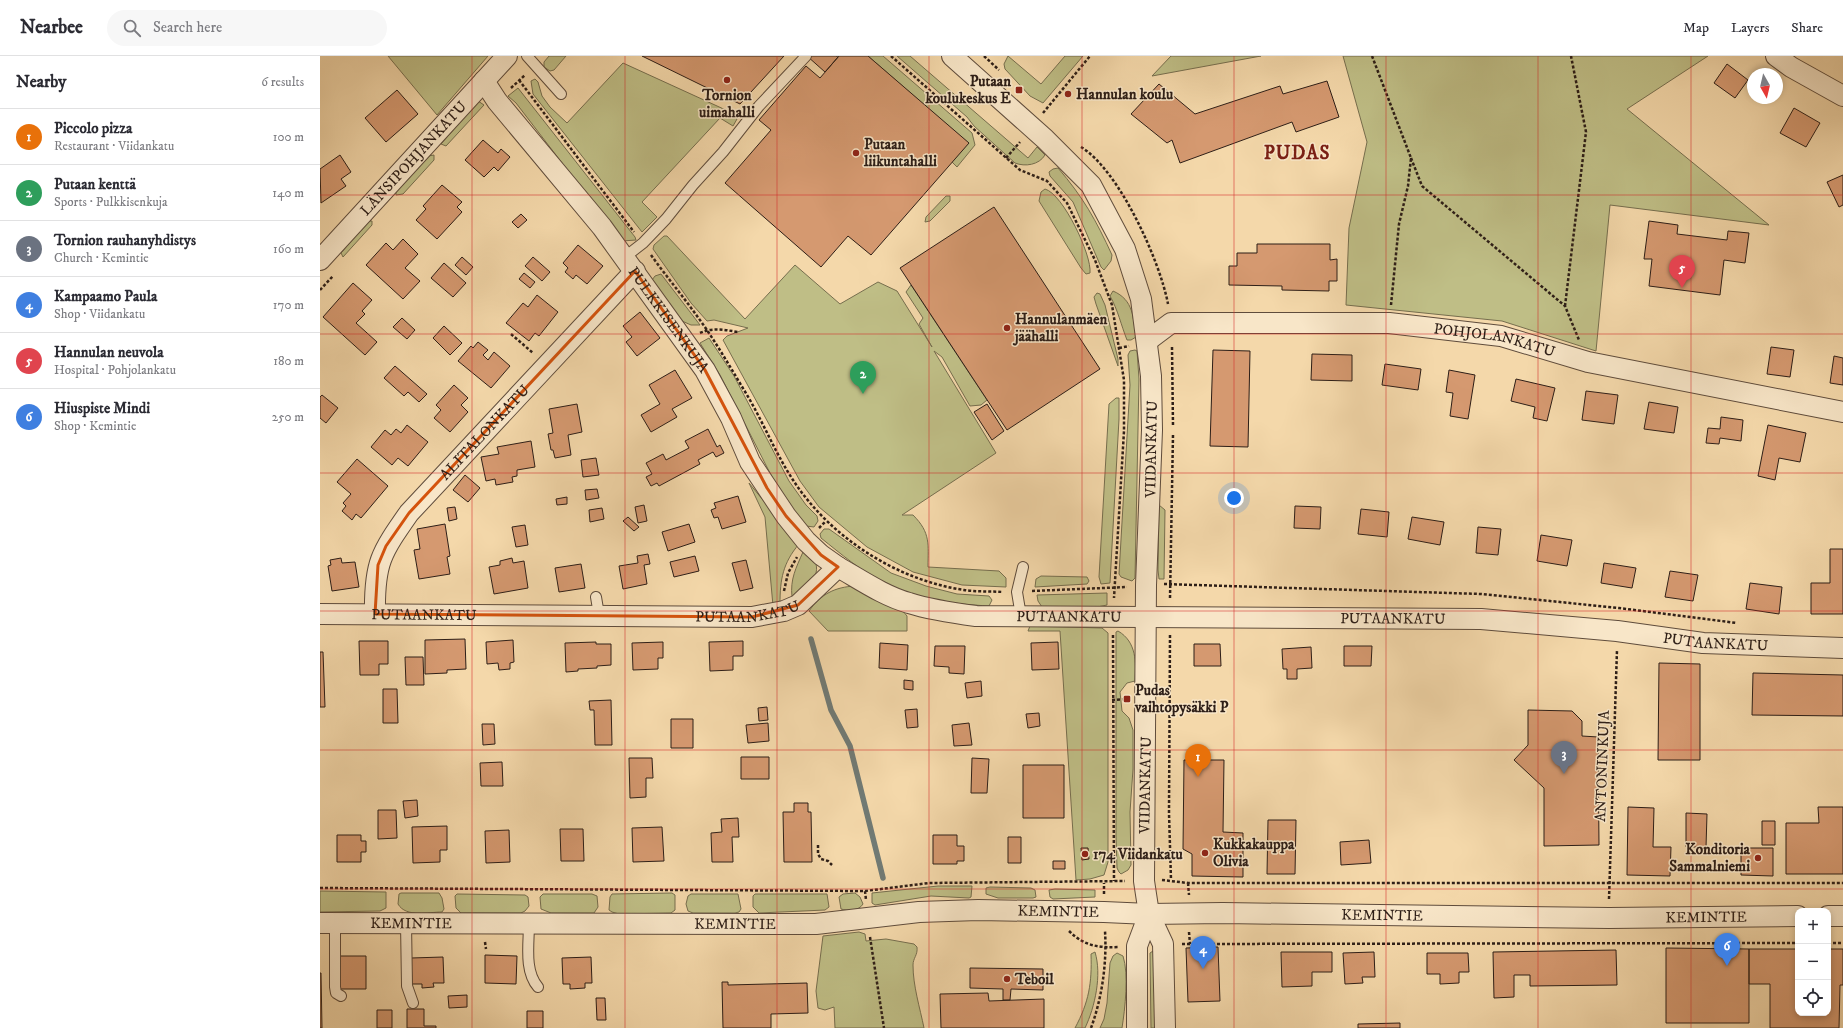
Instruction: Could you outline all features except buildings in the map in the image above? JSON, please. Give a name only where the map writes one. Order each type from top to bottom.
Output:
[{"type":"street","name":"LÄNSIPOHJANKATU","points":[[320,260],[507,56]]},
{"type":"street","name":"VIIDANKATU","points":[[952,56],[1045,138],[1091,185],[1125,250],[1141,299],[1151,376],[1152,430],[1146,585],[1147,617],[1144,881],[1149,914],[1163,944],[1165,1028]]},
{"type":"street","points":[[1776,56],[1790,67],[1843,96]]},
{"type":"street","name":"PULKKISENKUJA","points":[[484,81],[497,101],[602,227],[684,341],[704,370],[758,473],[786,516],[806,541],[821,555],[838,567]]},
{"type":"street","name":"ALITALONKATU","points":[[375,614],[375,582],[378,565],[390,540],[409,513],[546,365],[630,264]]},
{"type":"street","name":"POHJOLANKATU","points":[[1147,341],[1171,323],[1389,323],[1501,336],[1588,362],[1843,412]]},
{"type":"street","name":"PUTAANKATU","points":[[320,614],[375,614],[598,606],[752,617],[784,611],[798,605],[838,567],[877,589],[908,603],[942,611],[976,616],[1481,619],[1617,631],[1703,643],[1843,648]]},
{"type":"street","name":"KEMINTIE","points":[[327,923],[816,924],[938,910],[1149,914],[1222,913],[1609,918],[1795,916]]},
{"type":"street","name":"VIIDANKATU","points":[[1137,1028],[1137,946],[1149,914]]},
{"type":"street","points":[[1831,916],[1843,916]]},
{"type":"lane","points":[[527,56],[561,94]]},
{"type":"lane","points":[[630,264],[643,244],[723,152],[759,106],[806,56]]},
{"type":"lane","points":[[1021,616],[1017,592],[1023,566]]},
{"type":"lane","points":[[327,923],[336,993],[341,996]]},
{"type":"lane","points":[[406,923],[407,986],[413,1003]]},
{"type":"lane","points":[[529,924],[529,971],[532,980],[538,987]]},
{"type":"path","points":[[891,56],[1020,170],[1047,181],[1067,203],[1095,260],[1112,305],[1124,380],[1124,431],[1114,588],[1112,700],[1114,881]]},
{"type":"path","points":[[1006,158],[1090,56]]},
{"type":"path","points":[[1372,56],[1422,186],[1565,306],[1588,362]]},
{"type":"path","points":[[1565,306],[1586,132],[1571,56]]},
{"type":"path","points":[[497,101],[535,66]]},
{"type":"path","points":[[519,80],[707,330],[745,392],[792,479],[810,505],[826,521],[858,546],[889,566],[930,582],[964,590],[1017,592],[1170,584],[1481,594],[1619,608],[1741,624]]},
{"type":"path","points":[[1389,323],[1399,224],[1408,186],[1411,158]]},
{"type":"path","points":[[320,290],[336,272]]},
{"type":"path","points":[[684,341],[707,330],[722,329],[738,332]]},
{"type":"path","points":[[511,334],[546,365]]},
{"type":"path","points":[[784,611],[784,590],[788,573],[806,541],[826,521]]},
{"type":"path","name":"ANTONINKUJA","points":[[1609,901],[1617,631]]},
{"type":"path","points":[[1112,700],[1127,699]]},
{"type":"path","points":[[818,846],[818,854],[821,859],[828,861],[832,865]]},
{"type":"path","points":[[320,888],[865,891],[929,883],[1104,883],[1114,881],[1170,880],[1188,883],[1843,883]]},
{"type":"path","points":[[1091,1028],[1099,1005],[1106,947],[1104,883]]},
{"type":"path","points":[[1067,929],[1078,940],[1085,943],[1106,947],[1137,946]]},
{"type":"path","points":[[870,934],[884,1028]]},
{"type":"path","points":[[1163,944],[1217,942],[1795,943]]},
{"type":"path","points":[[1831,943],[1843,943]]},
{"type":"highlighted area","points":[[635,271],[705,370],[767,488],[786,516],[821,555],[838,567],[798,605],[752,617],[375,614],[378,565],[386,546],[409,513]]},
{"type":"shaded area","points":[[388,56],[488,56],[437,115]]},
{"type":"shaded area","points":[[549,56],[566,56],[554,70],[550,71],[544,67],[544,62]]},
{"type":"shaded area","points":[[868,56],[883,56],[972,133],[975,145],[957,167],[952,162],[968,143]]},
{"type":"shaded area","points":[[897,56],[910,56],[1028,158],[1037,147],[1045,155],[1036,163],[1023,165],[1015,163],[974,126],[967,117]]},
{"type":"shaded area","points":[[1008,56],[1041,84],[1065,56],[1083,56],[1043,103],[1030,96],[1005,69],[1004,64]]},
{"type":"shaded area","points":[[1171,56],[1261,56],[1152,76]]},
{"type":"shaded area","points":[[1343,56],[1708,56],[1627,109],[1769,225],[1610,205],[1596,351],[1502,321],[1346,305],[1349,228],[1367,142]]},
{"type":"shaded area","points":[[623,63],[728,111],[737,119],[733,126],[720,118],[642,202],[657,217],[642,232],[533,94],[531,81],[535,79],[538,82],[542,96],[550,107],[567,123]]},
{"type":"shaded area","points":[[518,88],[636,240],[622,241],[516,103],[508,96]]},
{"type":"shaded area","points":[[478,101],[484,105],[446,146],[441,144]]},
{"type":"shaded area","points":[[434,155],[434,160],[403,194],[396,195],[396,192],[428,156]]},
{"type":"shaded area","points":[[1058,168],[1075,189],[1088,209],[1112,255],[1111,261],[1104,270],[1101,267],[1073,202],[1050,176],[1049,172]]},
{"type":"shaded area","points":[[1045,189],[1052,193],[1060,202],[1075,226],[1086,253],[1090,273],[1086,274],[1081,268],[1039,201],[1041,192]]},
{"type":"shaded area","points":[[946,196],[950,196],[950,201],[930,221],[925,222],[926,217]]},
{"type":"shaded area","points":[[368,221],[372,221],[372,225],[343,257],[341,253]]},
{"type":"shaded area","points":[[664,236],[667,236],[745,319],[795,265],[840,304],[878,282],[897,291],[932,347],[919,324],[923,318],[906,292],[911,285],[987,400],[981,405],[970,406],[942,357],[934,351],[996,453],[902,515],[913,515],[919,521],[926,533],[928,567],[999,571],[1006,578],[1006,587],[962,585],[913,572],[867,547],[819,507],[800,481],[723,340],[727,336],[748,328],[714,320],[707,321],[691,303],[653,249],[654,245]]},
{"type":"shaded area","points":[[661,274],[700,325],[691,325],[682,321],[652,280],[655,276]]},
{"type":"shaded area","points":[[1113,291],[1125,299],[1129,304],[1133,316],[1136,337],[1131,340],[1127,340],[1110,296]]},
{"type":"shaded area","points":[[1097,293],[1100,294],[1105,305],[1118,359],[1118,366],[1096,304],[1094,297]]},
{"type":"shaded area","points":[[709,338],[734,376],[789,481],[806,505],[817,516],[818,521],[814,527],[806,526],[786,500],[771,475],[720,375],[700,343]]},
{"type":"shaded area","points":[[1130,351],[1137,351],[1139,379],[1135,578],[1132,581],[1121,577],[1119,574],[1130,385],[1128,355]]},
{"type":"shaded area","points":[[1116,398],[1119,398],[1119,419],[1110,583],[1101,584],[1099,577],[1109,404]]},
{"type":"shaded area","points":[[749,483],[799,544],[786,565],[782,579],[780,604],[773,606],[765,517]]},
{"type":"shaded area","points":[[1159,505],[1165,510],[1164,579],[1159,579],[1158,570]]},
{"type":"shaded area","points":[[824,529],[829,529],[891,573],[926,586],[957,594],[989,596],[992,600],[989,606],[962,604],[922,597],[897,589],[867,573],[821,538],[820,534]]},
{"type":"shaded area","points":[[803,552],[815,559],[817,570],[809,584],[792,597],[793,579]]},
{"type":"shaded area","points":[[1041,576],[1087,577],[1089,581],[1087,584],[1035,587],[1036,579]]},
{"type":"shaded area","points":[[855,586],[902,610],[907,616],[907,631],[828,631],[809,611],[818,600],[829,592]]},
{"type":"shaded area","points":[[1107,593],[1107,605],[1097,607],[1042,607],[1038,601],[1037,595]]},
{"type":"shaded area","points":[[1030,626],[1102,628],[1108,633],[1108,862],[1104,875],[1090,879],[1076,880],[1060,631],[1028,631]]},
{"type":"shaded area","points":[[1118,631],[1129,641],[1135,660],[1135,681],[1127,683],[1120,692],[1122,711],[1129,718],[1133,730],[1133,769],[1130,812],[1131,865],[1128,870],[1121,874],[1117,868],[1116,836],[1116,632]]},
{"type":"shaded area","points":[[938,886],[972,886],[971,897],[931,896],[875,905],[872,903],[872,893]]},
{"type":"shaded area","points":[[986,888],[1031,888],[1035,890],[1036,897],[998,898],[986,894]]},
{"type":"shaded area","points":[[1049,890],[1095,890],[1095,897],[1053,899],[1050,897]]},
{"type":"shaded area","points":[[320,891],[386,892],[386,908],[380,911],[320,912]]},
{"type":"shaded area","points":[[439,893],[442,898],[444,909],[442,912],[424,913],[412,913],[406,911],[398,904],[399,894]]},
{"type":"shaded area","points":[[672,893],[675,895],[675,910],[671,913],[619,914],[609,910],[610,897],[612,894]]},
{"type":"shaded area","points":[[855,893],[860,897],[863,904],[859,908],[853,910],[841,909],[839,897],[843,894]]},
{"type":"shaded area","points":[[457,894],[525,895],[528,897],[529,906],[521,913],[461,913],[456,908],[455,896]]},
{"type":"shaded area","points":[[543,894],[592,894],[597,896],[598,907],[594,913],[551,913],[541,909],[540,897]]},
{"type":"shaded area","points":[[691,894],[738,894],[741,909],[739,912],[735,913],[693,913],[688,911],[686,904],[688,896]]},
{"type":"shaded area","points":[[755,894],[827,894],[829,907],[825,910],[759,913],[753,907],[753,896]]},
{"type":"shaded area","points":[[859,932],[865,934],[866,941],[886,939],[914,944],[917,947],[917,952],[913,963],[913,973],[924,1028],[835,1028],[834,1007],[825,1010],[818,1008],[816,991],[823,936]]},
{"type":"shaded area","points":[[1153,951],[1156,953],[1157,1028],[1151,1028],[1150,953]]},
{"type":"shaded area","points":[[1095,952],[1098,981],[1092,1010],[1085,1028],[1075,1028],[1084,1010],[1089,992],[1091,954]]},
{"type":"shaded area","points":[[1117,953],[1123,956],[1126,972],[1122,1028],[1100,1028],[1104,1019],[1107,1003],[1110,963],[1113,956]]},
{"type":"waterway","points":[[811,639],[831,710],[850,746],[883,878]]},
{"type":"place","name":"Tornion uimahalli","points":[[727,80]]},
{"type":"place","name":"Putaan koulukeskus E","points":[[1019,90]]},
{"type":"place","name":"Hannulan koulu","points":[[1068,94]]},
{"type":"place","name":"Putaan liikuntahalli","points":[[856,153]]},
{"type":"place","name":"Hannulan neuvola","points":[[1682,288]]},
{"type":"place","name":"Hannulanmäen jäähalli","points":[[1007,328]]},
{"type":"place","name":"Putaan kenttä","points":[[863,394]]},
{"type":"place","name":"Pudas vaihtopysäkki P","points":[[1127,699]]},
{"type":"place","name":"Tornion rauhanyhdistys","points":[[1564,774]]},
{"type":"place","name":"Piccolo pizza","points":[[1198,777]]},
{"type":"place","name":"Kukkakauppa Olivia","points":[[1205,853]]},
{"type":"place","name":"174 Viidankatu","points":[[1085,854]]},
{"type":"place","name":"Konditoria Sammalniemi","points":[[1758,858]]},
{"type":"place","name":"Hiuspiste Mindi","points":[[1727,966]]},
{"type":"place","name":"Kampaamo Paula","points":[[1203,969]]},
{"type":"place","name":"Teboil","points":[[1007,979]]},
{"type":"district","name":"PUDAS","points":[[1297,152]]}]
